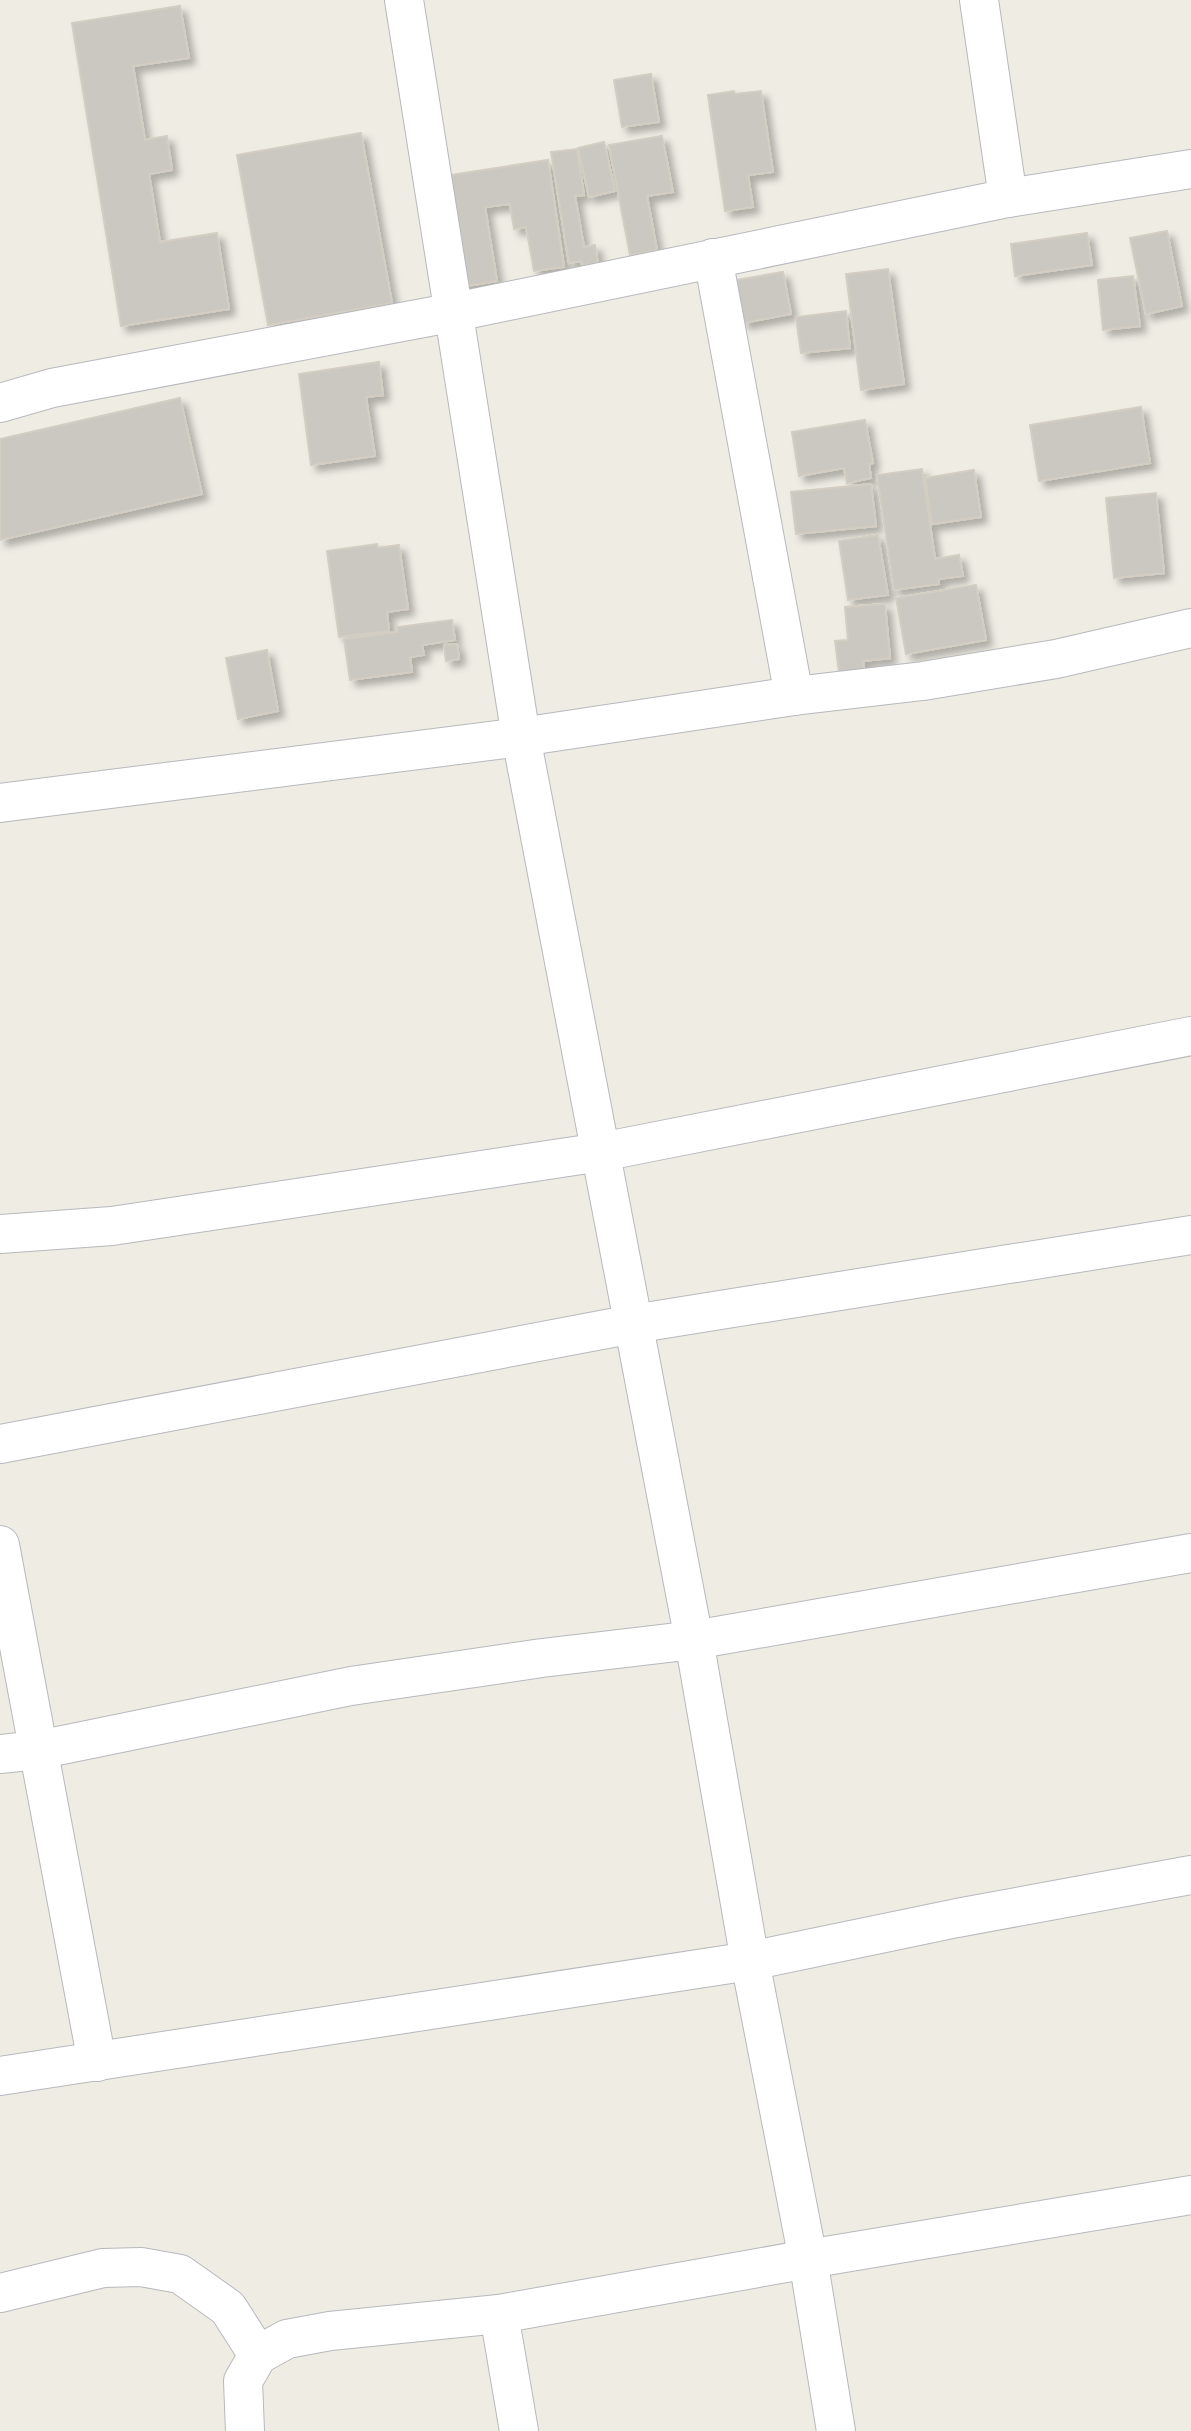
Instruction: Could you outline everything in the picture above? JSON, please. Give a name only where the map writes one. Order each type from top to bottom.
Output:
[{"type":"street","points":[[404,0],[521,737],[694,1640],[750,1961],[808,2259],[836,2431]]},
{"type":"street","points":[[979,0],[1008,198]]},
{"type":"street","points":[[0,403],[52,388],[455,312],[1008,198],[1191,169]]},
{"type":"street","points":[[713,258],[794,696]]},
{"type":"street","points":[[0,803],[521,737],[794,696],[923,681],[1056,659],[1191,628]]},
{"type":"street","points":[[0,1234],[112,1226],[601,1152],[1191,1036]]},
{"type":"street","points":[[0,1444],[634,1324],[1191,1235]]},
{"type":"street","points":[[0,1545],[97,2062]]},
{"type":"street","points":[[0,1754],[38,1751],[351,1686],[542,1658],[694,1640],[1191,1553]]},
{"type":"street","points":[[0,2076],[750,1961],[1191,1875]]},
{"type":"street","points":[[245,2431],[243,2381],[258,2355],[287,2339],[499,2314],[1191,2194]]},
{"type":"street","points":[[0,2293],[103,2268],[141,2267],[180,2274],[228,2308],[258,2355]]},
{"type":"street","points":[[499,2314],[519,2431]]},
{"type":"building","points":[[180,6],[189,58],[133,66],[145,140],[167,136],[172,170],[149,174],[160,242],[217,233],[229,309],[121,326],[72,23]]},
{"type":"building","points":[[651,74],[659,122],[622,127],[614,80]]},
{"type":"building","points":[[734,91],[735,94],[761,91],[773,172],[748,175],[753,207],[725,211],[708,95]]},
{"type":"building","points":[[361,133],[392,303],[268,325],[237,155]]},
{"type":"building","points":[[662,136],[673,192],[647,196],[657,250],[630,255],[609,145]]},
{"type":"building","points":[[604,142],[615,191],[589,197],[578,148]]},
{"type":"building","points":[[577,149],[584,195],[575,196],[584,247],[595,245],[598,263],[582,265],[581,261],[569,263],[551,152]]},
{"type":"building","points":[[548,160],[564,267],[534,271],[526,227],[514,229],[510,204],[485,207],[497,281],[455,288],[437,177]]},
{"type":"building","points":[[1167,231],[1182,306],[1146,314],[1130,238]]},
{"type":"building","points":[[1087,233],[1092,265],[1015,276],[1011,244]]},
{"type":"building","points":[[888,269],[904,384],[861,390],[846,274]]},
{"type":"building","points":[[783,272],[791,314],[743,323],[736,280]]},
{"type":"building","points":[[1133,276],[1140,326],[1103,330],[1098,280]]},
{"type":"building","points":[[846,311],[850,348],[801,353],[796,317]]},
{"type":"building","points":[[379,362],[383,395],[366,397],[375,456],[311,465],[299,374]]},
{"type":"building","points":[[180,398],[202,494],[0,540],[0,439]]},
{"type":"building","points":[[1141,407],[1150,463],[1039,481],[1030,425]]},
{"type":"building","points":[[865,420],[873,463],[869,464],[871,478],[847,483],[844,468],[799,476],[792,432]]},
{"type":"building","points":[[922,469],[935,559],[959,555],[963,576],[938,579],[939,584],[894,590],[877,475]]},
{"type":"building","points":[[974,470],[981,517],[932,524],[925,478]]},
{"type":"building","points":[[871,484],[876,526],[796,534],[791,492]]},
{"type":"building","points":[[1156,493],[1164,573],[1114,578],[1106,498]]},
{"type":"building","points":[[878,535],[888,595],[848,600],[839,541]]},
{"type":"building","points":[[377,544],[378,548],[399,545],[408,609],[387,612],[389,631],[339,637],[327,551]]},
{"type":"building","points":[[976,585],[986,640],[906,654],[896,598]]},
{"type":"building","points":[[885,604],[890,658],[863,661],[864,670],[839,672],[835,641],[848,640],[845,607]]},
{"type":"building","points":[[452,620],[455,640],[422,645],[424,655],[410,657],[412,672],[350,680],[344,639],[398,632],[397,627]]},
{"type":"building","points":[[457,644],[459,659],[446,661],[444,645]]},
{"type":"building","points":[[267,650],[278,711],[238,719],[226,658]]}]
